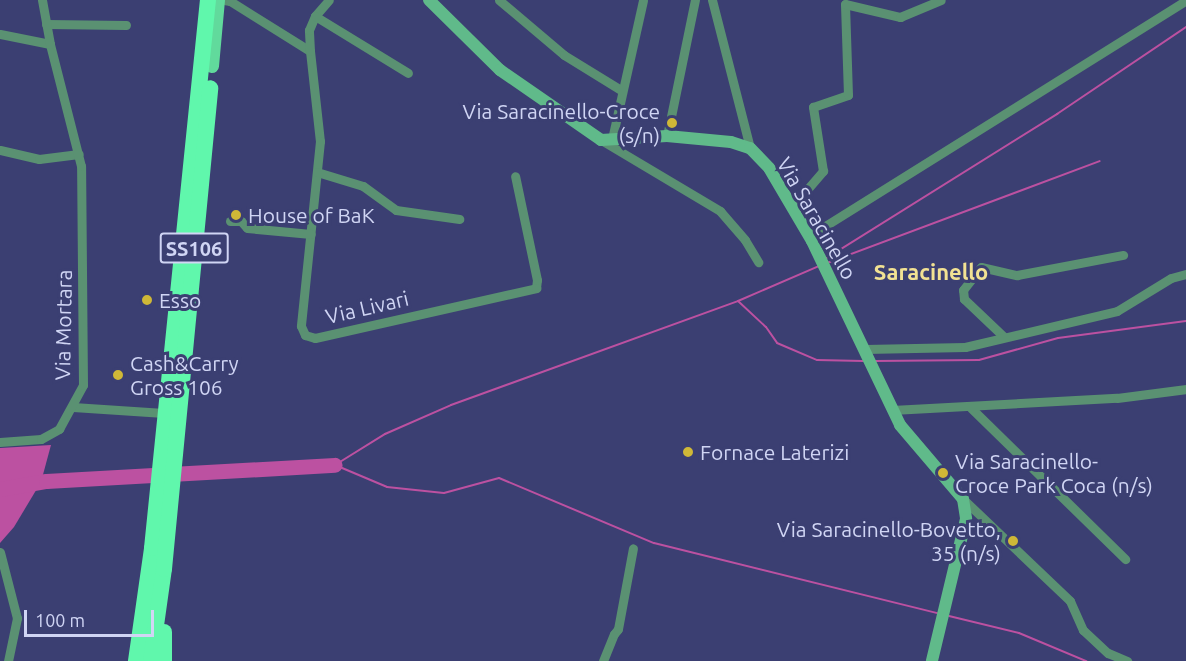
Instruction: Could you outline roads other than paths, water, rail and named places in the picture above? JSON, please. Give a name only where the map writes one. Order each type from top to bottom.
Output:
[{"type":"highway","points":[[206,66],[208,0]]},
{"type":"highway","name":"SS106","points":[[136,661],[159,548],[167,424],[206,66]]},
{"type":"highway","name":"SS106","points":[[151,661],[165,569],[159,548]]},
{"type":"highway","points":[[164,661],[165,569]]},
{"type":"main road","points":[[206,66],[218,0]]},
{"type":"street","name":"Via Mortara","points":[[0,442],[41,439],[58,429],[73,407],[83,385],[83,200],[79,154],[50,44],[42,0]]},
{"type":"street","points":[[224,0],[230,1],[310,51]]},
{"type":"street","points":[[329,0],[315,16],[408,73]]},
{"type":"street","points":[[429,0],[500,70],[720,211],[745,240],[758,262]]},
{"type":"street","points":[[499,0],[564,55],[621,90]]},
{"type":"street","points":[[607,139],[643,0]]},
{"type":"street","points":[[667,136],[695,0]]},
{"type":"street","points":[[712,0],[750,148]]},
{"type":"street","points":[[792,207],[823,171],[813,106],[848,96],[845,4],[900,17],[941,0]]},
{"type":"street","points":[[811,239],[1186,0]]},
{"type":"street","name":"Via Livari","points":[[315,16],[309,30],[320,141],[301,326],[304,335],[315,338],[536,288],[537,280],[515,176]]},
{"type":"street","points":[[46,24],[126,25]]},
{"type":"street","points":[[0,34],[50,44]]},
{"type":"street","name":"Via Saracinello","points":[[607,139],[667,136],[730,142],[750,148],[769,168],[811,239],[900,425],[963,499]]},
{"type":"street","points":[[0,150],[39,159],[79,154]]},
{"type":"street","points":[[317,172],[363,186],[396,210],[459,219]]},
{"type":"street","points":[[230,221],[241,221],[247,228],[311,234]]},
{"type":"street","points":[[1004,336],[964,299],[963,290],[981,267],[1017,275],[1123,255]]},
{"type":"street","points":[[866,351],[965,347],[1117,311],[1171,278],[1186,274]]},
{"type":"street","points":[[892,410],[971,408],[1117,398],[1186,389]]},
{"type":"street","points":[[73,407],[167,424]]},
{"type":"street","points":[[971,408],[1125,559]]},
{"type":"street","points":[[932,661],[966,519],[963,499]]},
{"type":"street","points":[[963,499],[1070,601],[1083,630],[1108,653],[1126,661]]},
{"type":"street","points":[[603,661],[618,629],[633,548]]},
{"type":"street","points":[[0,552],[17,618],[8,661]]},
{"type":"waterway","points":[[825,259],[1057,114],[1186,27]]},
{"type":"waterway","points":[[827,263],[1100,161]]},
{"type":"waterway","points":[[335,465],[385,434],[451,405],[738,301],[819,266]]},
{"type":"waterway","points":[[738,301],[766,327],[777,343],[817,360],[863,361]]},
{"type":"waterway","points":[[875,361],[979,360],[1058,338],[1186,321]]},
{"type":"waterway","points":[[335,465],[387,487],[444,493],[499,478],[654,543],[940,614]]},
{"type":"waterway","points":[[0,489],[46,481],[335,465]]},
{"type":"waterway","points":[[949,616],[1019,633],[1086,661]]},
{"type":"place","name":"Via Saracinello-Croce (s/n)","points":[[672,123]]},
{"type":"place","name":"House of BaK","points":[[236,215]]},
{"type":"place","name":"Esso","points":[[147,300]]},
{"type":"place","name":"Cash&Carry Gross 106","points":[[118,375]]},
{"type":"place","name":"Fornace Laterizi","points":[[688,452]]},
{"type":"place","name":"Via Saracinello- Croce Park Coca (n/s)","points":[[943,473]]},
{"type":"place","name":"Via Saracinello-Bovetto, 35 (n/s)","points":[[1013,541]]},
{"type":"district","name":"Saracinello","points":[[931,272]]}]
